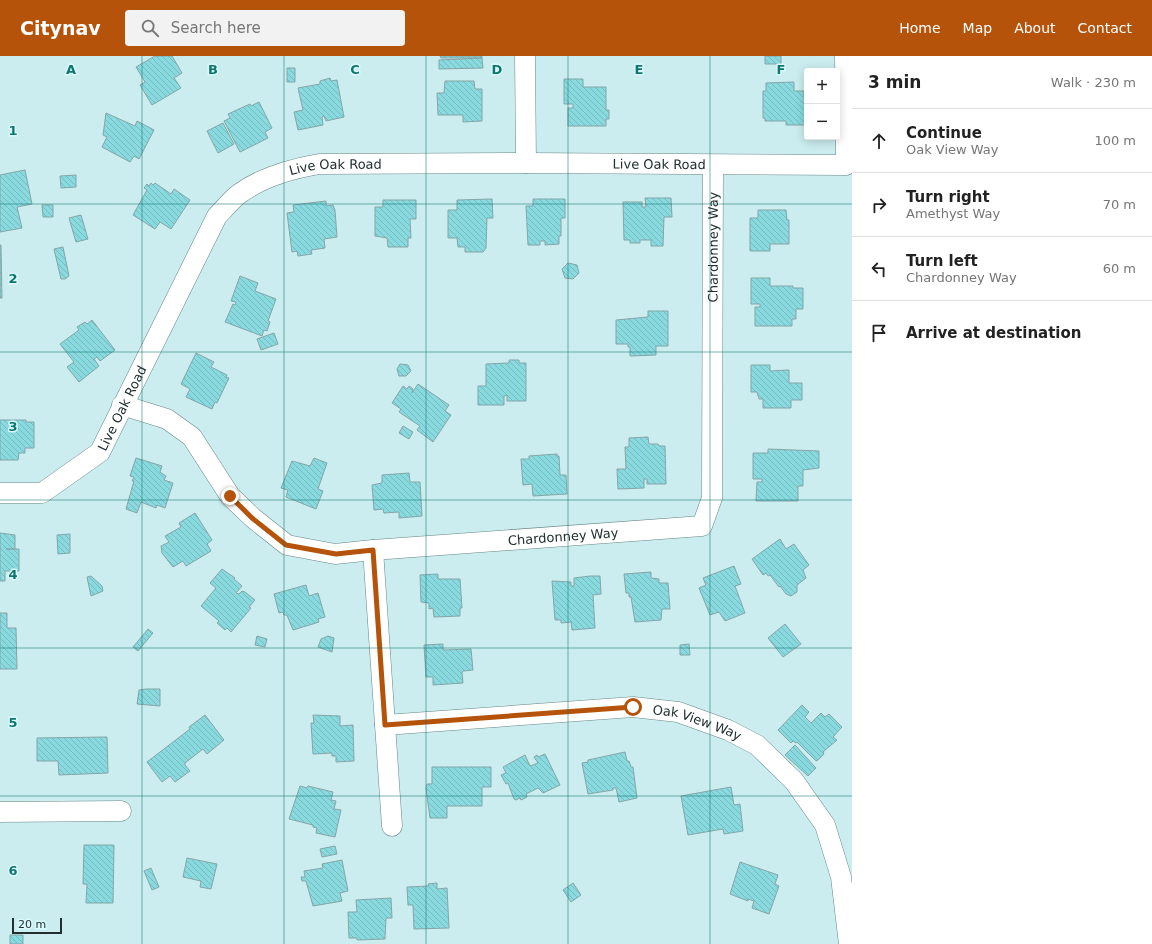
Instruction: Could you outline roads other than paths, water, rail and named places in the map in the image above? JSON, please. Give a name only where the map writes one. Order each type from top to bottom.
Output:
[{"type":"street","points":[[525,56],[526,163]]},
{"type":"street","name":"Live Oak Road","points":[[0,493],[42,493],[100,452],[217,216],[238,194],[262,180],[289,169],[319,164],[526,163],[846,165],[845,56]]},
{"type":"street","name":"Chardonney Way","points":[[122,405],[167,419],[192,437],[230,496],[252,518],[286,545],[336,554],[702,526],[712,498],[713,165]]},
{"type":"street","points":[[373,550],[392,826]]},
{"type":"street","name":"Oak View Way","points":[[385,725],[633,707],[678,712],[728,730],[757,745],[794,781],[825,825],[841,877],[848,944]]},
{"type":"street","points":[[0,812],[121,811]]}]
